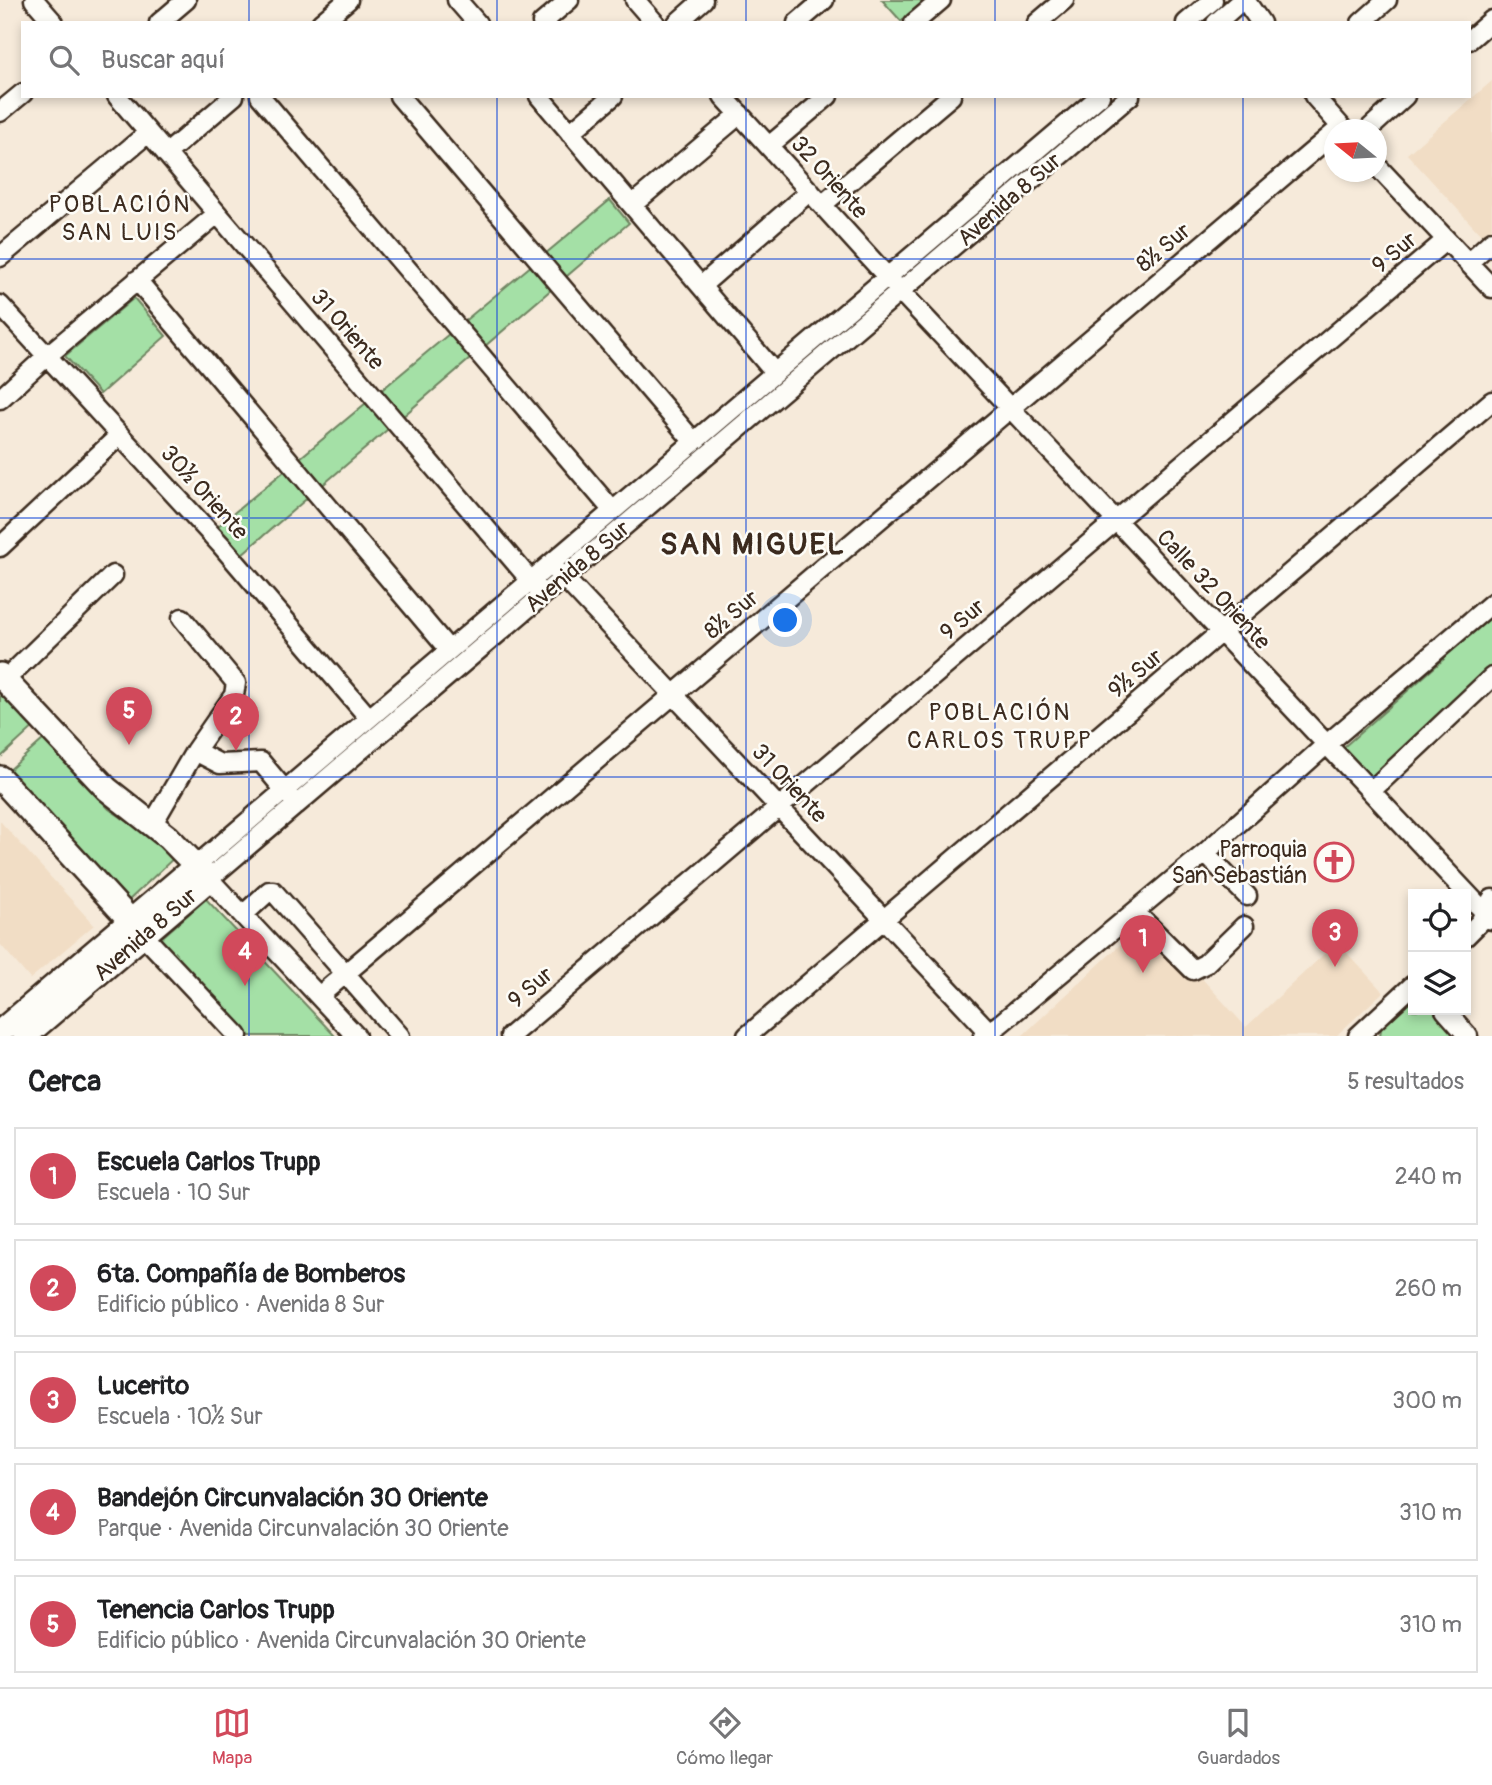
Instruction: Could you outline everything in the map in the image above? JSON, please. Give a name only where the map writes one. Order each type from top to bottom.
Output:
[{"type":"main road","points":[[2,678],[107,789],[168,837],[203,872]]},
{"type":"main road","points":[[0,778],[138,928]]},
{"type":"main road","name":"Avenida 8 Sur","points":[[25,1036],[138,928],[203,872]]},
{"type":"main road","name":"Avenida 8 Sur","points":[[1,1030],[138,928]]},
{"type":"street","points":[[34,0],[52,21]]},
{"type":"street","points":[[329,20],[348,0]]},
{"type":"street","points":[[457,0],[475,21]]},
{"type":"street","points":[[544,21],[569,0]]},
{"type":"street","points":[[635,0],[653,21]]},
{"type":"street","points":[[679,21],[703,0]]},
{"type":"street","points":[[799,21],[824,0]]},
{"type":"street","points":[[916,21],[941,0]]},
{"type":"street","points":[[1039,21],[1064,0]]},
{"type":"street","points":[[1188,21],[1213,0]]},
{"type":"street","points":[[1218,21],[1244,0],[1260,21]]},
{"type":"street","points":[[1363,21],[1387,0]]},
{"type":"street","points":[[161,21],[177,3]]},
{"type":"street","points":[[1471,38],[1492,20]]},
{"type":"street","points":[[0,112],[21,95]]},
{"type":"street","name":"31 Oriente","points":[[119,98],[543,595]]},
{"type":"street","points":[[166,154],[232,98]]},
{"type":"street","points":[[262,98],[613,511]]},
{"type":"street","points":[[401,98],[694,442]]},
{"type":"street","points":[[541,98],[775,373]]},
{"type":"street","points":[[570,133],[611,98]]},
{"type":"street","name":"32 Oriente","points":[[725,98],[901,292]]},
{"type":"street","points":[[769,146],[826,98]]},
{"type":"street","points":[[822,205],[949,98]]},
{"type":"street","name":"Avenida 8 Sur","points":[[203,872],[285,790],[1098,98]]},
{"type":"street","name":"Avenida 8 Sur","points":[[203,872],[297,804],[1127,98]]},
{"type":"street","points":[[1316,98],[1332,119]]},
{"type":"street","points":[[1380,119],[1403,98]]},
{"type":"street","points":[[632,205],[740,114]]},
{"type":"street","points":[[0,257],[148,133]]},
{"type":"street","name":"8½ Sur","points":[[319,996],[1324,144]]},
{"type":"street","points":[[1387,176],[1492,288]]},
{"type":"street","points":[[701,286],[810,191]]},
{"type":"street","points":[[0,400],[48,355],[217,214]]},
{"type":"street","name":"9 Sur","points":[[510,1036],[1446,240]]},
{"type":"street","points":[[1468,263],[1492,242]]},
{"type":"street","points":[[137,280],[449,650]]},
{"type":"street","name":"Calle 32 Oriente","points":[[901,292],[1371,791],[1490,911]]},
{"type":"street","name":"30½ Oriente","points":[[0,305],[221,545],[369,718]]},
{"type":"street","name":"9½ Sur","points":[[747,1036],[1492,401]]},
{"type":"street","points":[[0,547],[120,435]]},
{"type":"street","name":"31 Oriente","points":[[551,563],[884,919],[988,1035]]},
{"type":"street","points":[[2,678],[113,575]]},
{"type":"street","points":[[988,1035],[1205,853],[1492,603]]},
{"type":"street","points":[[152,825],[195,751],[234,695],[236,683],[183,618]]},
{"type":"street","points":[[1371,791],[1492,677]]},
{"type":"street","points":[[195,751],[220,764],[258,760],[297,804]]},
{"type":"street","points":[[1205,853],[1247,896]]},
{"type":"street","points":[[203,872],[356,1036]]},
{"type":"street","points":[[243,915],[269,891],[273,891],[400,1036]]},
{"type":"street","points":[[1471,931],[1490,911]]},
{"type":"street","points":[[1135,912],[1193,970],[1205,964],[1244,926]]},
{"type":"street","points":[[138,928],[237,1036]]},
{"type":"street","points":[[1364,1034],[1408,990]]},
{"type":"street","points":[[1449,1015],[1468,1036]]},
{"type":"shaded area","points":[[1492,81],[1492,247],[1407,154]]},
{"type":"shaded area","points":[[0,821],[94,925],[30,979],[0,944]]},
{"type":"shaded area","points":[[1148,919],[1246,1027],[1337,942],[1383,992],[1336,1036],[1022,1036]]},
{"type":"green space","points":[[882,0],[920,0],[923,3],[901,21]]},
{"type":"green space","points":[[610,200],[629,223],[242,554],[217,527]]},
{"type":"green space","points":[[134,298],[166,336],[100,394],[65,356]]},
{"type":"green space","points":[[1492,604],[1492,677],[1475,694],[1468,686],[1368,784],[1337,753],[1444,659],[1440,654]]},
{"type":"green space","points":[[0,685],[37,724],[0,758]]},
{"type":"green space","points":[[44,739],[109,809],[177,855],[127,902],[7,772]]},
{"type":"green space","points":[[206,899],[335,1036],[249,1036],[159,940]]},
{"type":"green space","points":[[1408,1003],[1408,1015],[1439,1015],[1458,1036],[1380,1036],[1381,1029]]},
{"type":"place","name":"Tenencia Carlos Trupp","points":[[129,745]]},
{"type":"place","name":"6ta. Compañía de Bomberos","points":[[236,751]]},
{"type":"place","name":"Parroquia San Sebastián","points":[[1334,862]]},
{"type":"place","name":"Lucerito","points":[[1335,967]]},
{"type":"place","name":"Escuela Carlos Trupp","points":[[1143,973]]},
{"type":"place","name":"Bandejón Circunvalación 30 Oriente","points":[[245,986]]},
{"type":"district","name":"POBLACIÓN SAN LUIS","points":[[120,218]]},
{"type":"district","name":"SAN MIGUEL","points":[[753,544]]},
{"type":"district","name":"POBLACIÓN CARLOS TRUPP","points":[[1000,726]]}]
